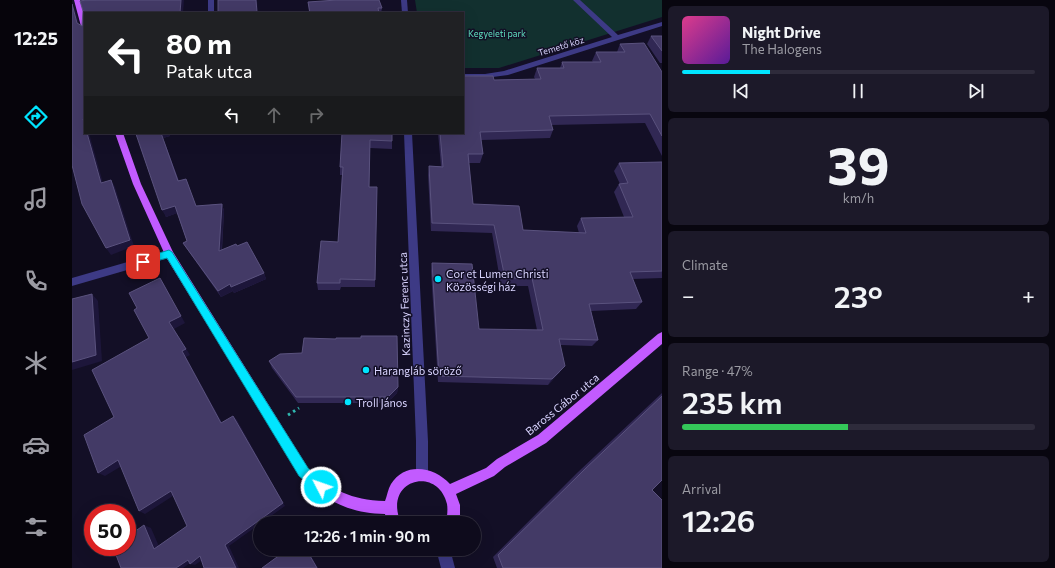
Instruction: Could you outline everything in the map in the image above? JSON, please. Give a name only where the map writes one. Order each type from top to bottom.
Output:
[{"type":"main road","points":[[77,0],[84,26]]},
{"type":"main road","points":[[119,134],[137,184],[169,254],[304,472],[327,493],[353,504],[368,508],[390,508]]},
{"type":"main road","name":"Baross Gábor utca","points":[[449,491],[490,472],[501,463],[542,439],[662,337]]},
{"type":"main road","points":[[392,516],[390,508],[396,487],[403,480],[412,475],[422,474],[432,476],[442,482],[449,491],[454,501],[454,516]]},
{"type":"street","points":[[211,0],[211,12]]},
{"type":"street","points":[[404,0],[405,12]]},
{"type":"street","points":[[576,0],[617,38]]},
{"type":"street","name":"Temető köz","points":[[464,76],[485,76],[505,73],[662,24]]},
{"type":"street","name":"Kazinczy Ferenc utca","points":[[408,134],[422,441],[422,474]]},
{"type":"street","points":[[72,282],[169,254]]},
{"type":"street","points":[[444,556],[448,568]]},
{"type":"green space","name":"Kegyeleti park","points":[[415,0],[662,0],[662,17],[499,68],[464,68],[464,12],[417,12]]},
{"type":"building","points":[[181,0],[180,12],[84,12],[84,134],[87,134],[101,183],[111,180],[130,240],[106,248],[82,204],[72,165],[72,4],[77,23],[82,26],[83,11],[80,1]]},
{"type":"building","points":[[218,0],[256,0],[257,12],[218,12]]},
{"type":"building","points":[[379,0],[382,8],[378,8],[379,12],[310,12],[308,2]]},
{"type":"building","points":[[651,36],[662,36],[662,51]]},
{"type":"building","points":[[644,43],[662,72],[662,136],[650,114],[549,116],[553,130],[480,132],[483,154],[468,154],[473,204],[519,206],[523,230],[586,233],[581,218],[633,217],[619,184],[628,183],[619,163],[662,162],[662,271],[630,272],[642,302],[589,304],[598,340],[559,339],[565,366],[552,379],[439,376],[432,263],[472,264],[479,329],[543,330],[532,278],[505,278],[494,225],[432,223],[429,166],[443,167],[440,134],[464,134],[464,76],[493,76],[494,80],[541,79],[537,68],[564,68],[562,62],[601,62],[596,52],[625,52],[620,44]]},
{"type":"building","points":[[136,134],[161,134],[178,181],[186,179],[196,206],[222,204],[219,251],[236,244],[237,246],[247,242],[264,273],[231,287],[230,284],[218,291],[183,243],[187,241],[175,206],[162,210]]},
{"type":"building","points":[[342,134],[392,134],[392,141],[370,140],[369,187],[377,187],[375,280],[340,279],[340,283],[317,283],[321,241],[338,242],[343,167],[340,167]]},
{"type":"building","points":[[160,278],[181,316],[169,322],[186,349],[182,351],[221,423],[233,416],[283,503],[265,516],[253,516],[253,525],[225,545],[236,568],[204,568],[200,556],[190,564],[188,560],[176,568],[121,568],[116,556],[136,556],[136,531],[144,525],[154,549],[187,526],[171,491],[139,511],[118,460],[98,473],[84,435],[114,417],[92,370],[149,338],[134,310],[137,308],[129,293]]},
{"type":"building","points":[[92,294],[96,355],[72,362],[72,299]]},
{"type":"building","points":[[361,336],[397,336],[398,387],[388,397],[296,397],[269,361],[280,354],[302,353],[304,338],[336,339],[361,338]]},
{"type":"building","points":[[662,396],[662,480],[652,490],[662,500],[662,568],[503,568],[498,555]]},
{"type":"building","points":[[278,556],[310,556],[317,568],[262,568]]},
{"type":"place","name":"Cor et Lumen Christi Közösségi ház","points":[[438,279]]},
{"type":"place","name":"Harangláb söröző","points":[[366,370]]},
{"type":"place","name":"Troll János","points":[[348,402]]},
{"type":"route","points":[[143,262],[169,254],[304,472],[321,487]]}]
